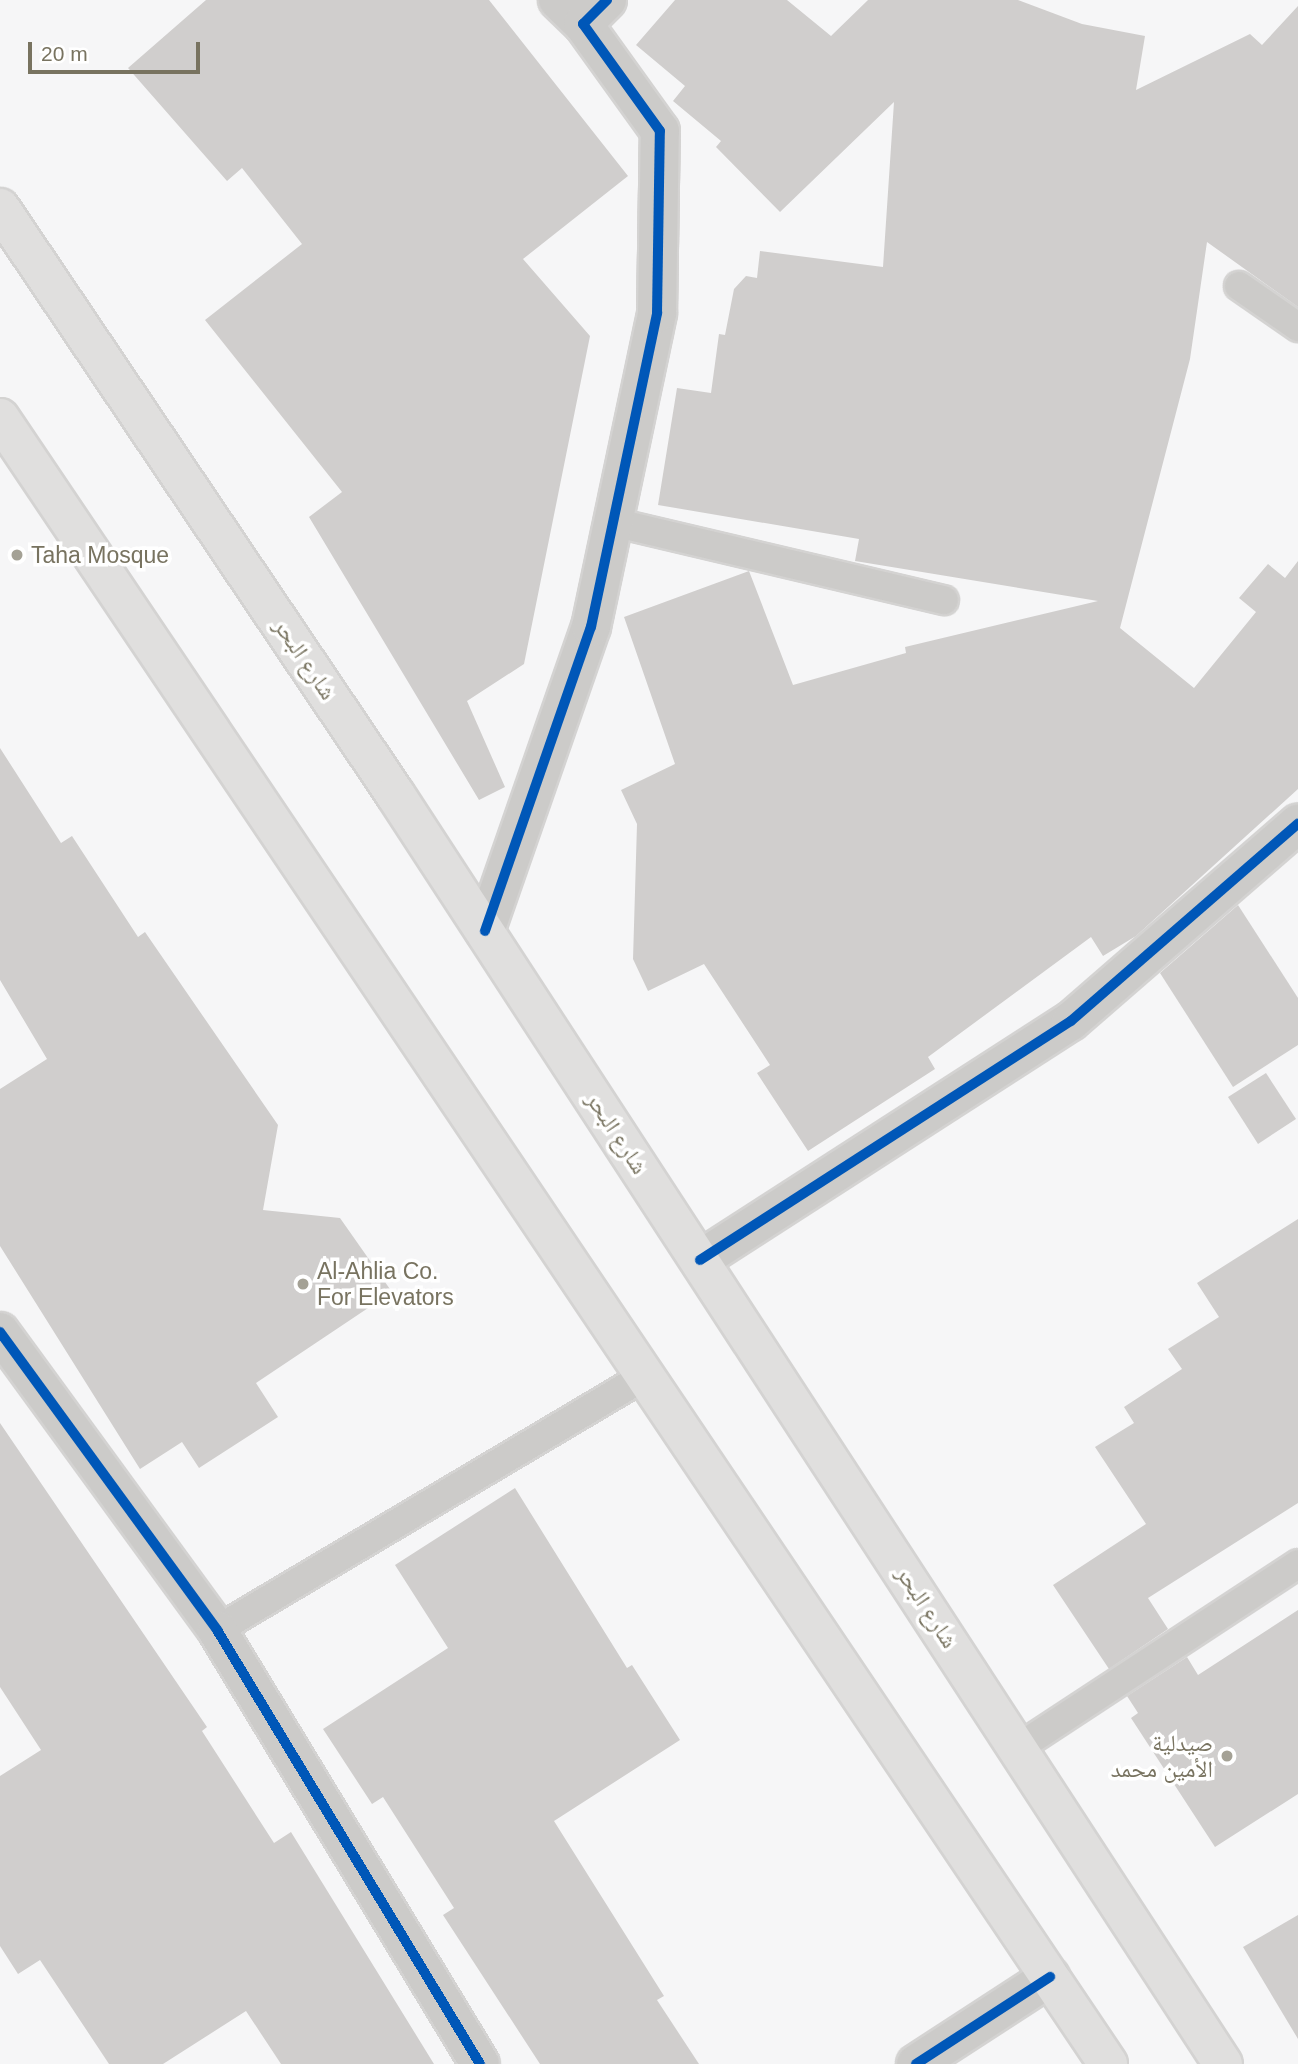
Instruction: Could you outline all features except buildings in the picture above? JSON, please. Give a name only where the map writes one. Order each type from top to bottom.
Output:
[{"type":"main road","name":"شارع البحر","points":[[0,208],[485,931],[1223,2064]]},
{"type":"main road","points":[[0,418],[642,1378],[1108,2064]]},
{"type":"street","points":[[485,931],[591,626],[657,313],[660,131],[583,8]]},
{"type":"street","points":[[700,1260],[1071,1021],[1298,824]]},
{"type":"street","points":[[0,1332],[217,1630],[480,2064]]},
{"type":"street","points":[[916,2064],[1050,1977]]},
{"type":"lane","points":[[1239,286],[1298,327]]},
{"type":"lane","points":[[613,522],[944,600]]},
{"type":"lane","points":[[217,1630],[642,1378]]},
{"type":"lane","points":[[1018,1748],[1298,1564]]},
{"type":"cycle path","points":[[485,931],[591,627],[657,313],[660,131],[583,24],[607,0]]},
{"type":"cycle path","points":[[700,1260],[1071,1021],[1298,824]]},
{"type":"cycle path","points":[[0,1332],[217,1630],[480,2064]]},
{"type":"cycle path","points":[[916,2064],[1050,1977]]},
{"type":"place","name":"Taha Mosque","points":[[17,555]]},
{"type":"place","name":"Al-Ahlia Co. For Elevators","points":[[303,1284]]},
{"type":"place","name":"صيدلية الأمين محمد","points":[[1227,1756]]}]
